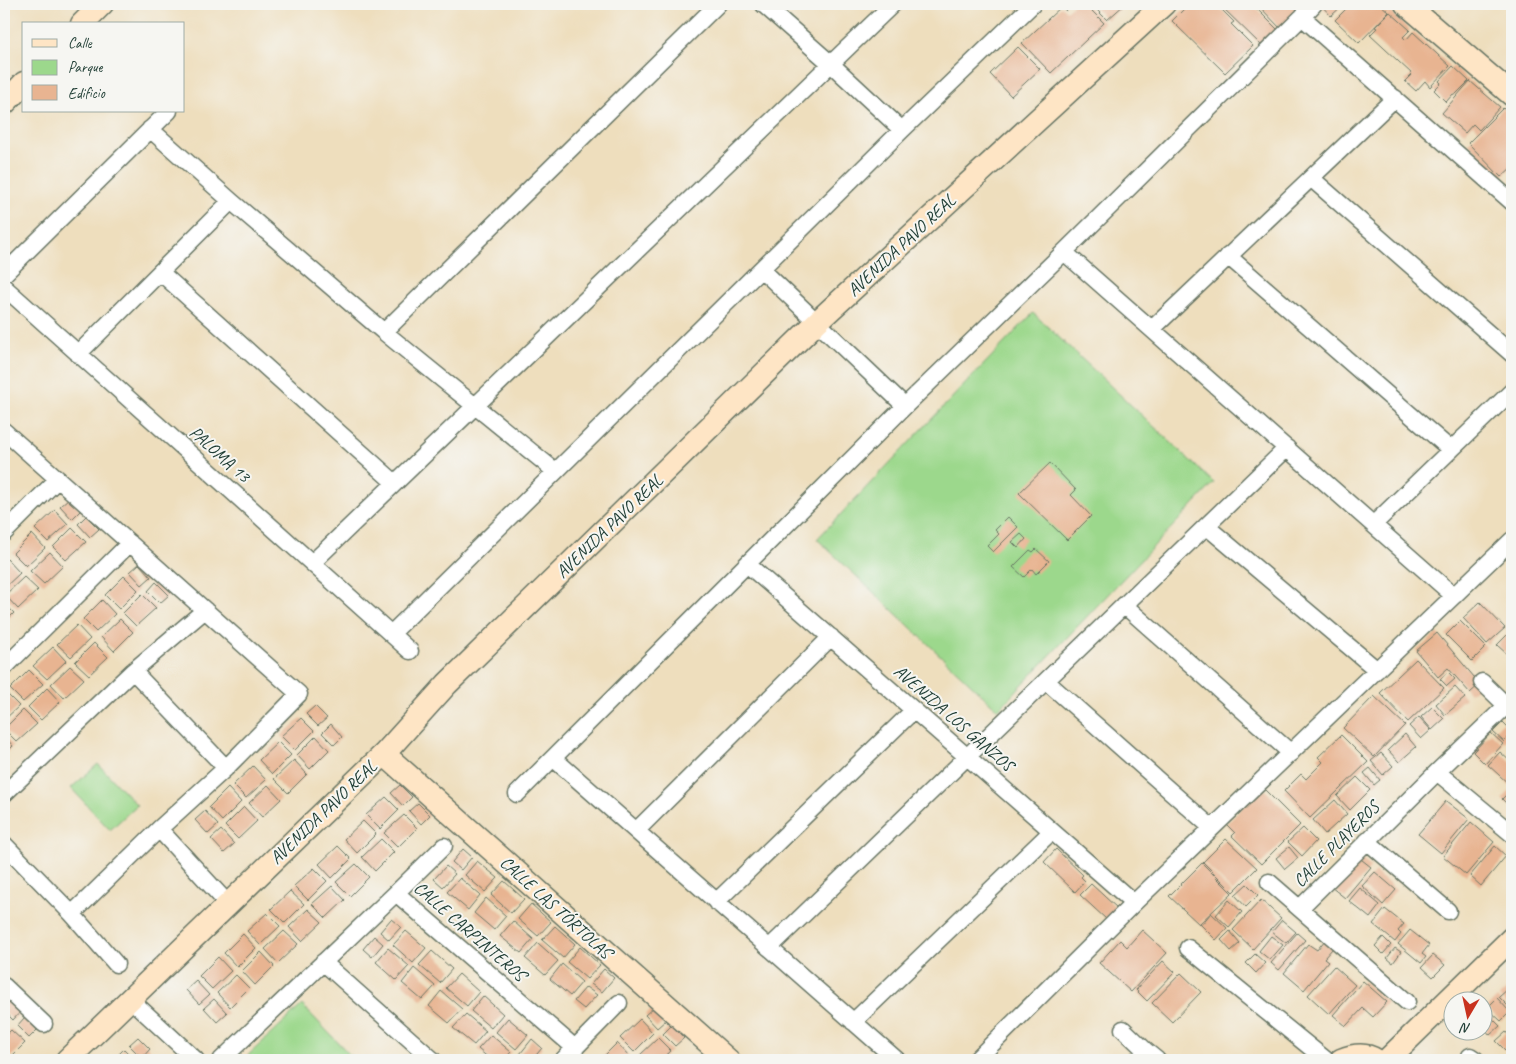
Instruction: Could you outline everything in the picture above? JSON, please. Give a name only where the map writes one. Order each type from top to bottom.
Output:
[{"type":"street","points":[[84,22],[102,4]]},
{"type":"street","points":[[384,332],[718,4]]},
{"type":"street","points":[[763,4],[902,130]]},
{"type":"street","points":[[312,563],[893,4]]},
{"type":"street","points":[[391,634],[902,130],[1033,4]]},
{"type":"street","name":"AVENIDA PAVO REAL","points":[[67,1060],[384,754],[448,684],[817,322],[1164,4]]},
{"type":"street","points":[[517,794],[905,406],[1064,252],[1314,4]]},
{"type":"street","points":[[1406,4],[1512,95]]},
{"type":"street","points":[[1302,17],[1512,202]]},
{"type":"street","points":[[4,104],[22,85]]},
{"type":"street","points":[[1152,330],[1395,98]]},
{"type":"street","points":[[4,274],[168,112]]},
{"type":"street","points":[[150,129],[384,332],[556,472]]},
{"type":"street","points":[[1311,178],[1512,354]]},
{"type":"street","points":[[78,354],[231,201]]},
{"type":"street","points":[[1064,252],[1454,596]]},
{"type":"street","points":[[1228,256],[1452,450]]},
{"type":"street","points":[[761,269],[905,406]]},
{"type":"street","points":[[160,272],[395,483]]},
{"type":"street","name":"PALOMA 13","points":[[4,287],[410,650]]},
{"type":"street","points":[[1374,524],[1512,391]]},
{"type":"street","points":[[4,431],[299,694],[226,768],[159,829],[72,914]]},
{"type":"street","points":[[769,948],[1287,448]]},
{"type":"street","points":[[4,533],[58,480]]},
{"type":"street","points":[[1206,526],[1377,670]]},
{"type":"street","points":[[976,1060],[1134,903],[1512,540]]},
{"type":"street","points":[[4,668],[130,543]]},
{"type":"street","name":"AVENIDA LOS GANZOS","points":[[747,564],[1134,903]]},
{"type":"street","points":[[1124,605],[1291,753]]},
{"type":"street","points":[[4,794],[133,671],[205,610]]},
{"type":"street","points":[[636,831],[831,637]]},
{"type":"street","points":[[133,671],[226,768]]},
{"type":"street","points":[[1046,681],[1212,828]]},
{"type":"street","points":[[1482,682],[1509,708]]},
{"type":"street","name":"CALLE PLAYEROS","points":[[1407,1002],[1300,908],[1437,772],[1509,708]]},
{"type":"street","points":[[716,902],[914,710]]},
{"type":"street","name":"CALLE LAS TÓRTOLAS","points":[[384,754],[722,1058]]},
{"type":"street","points":[[553,758],[897,1060]]},
{"type":"street","points":[[1437,772],[1512,834]]},
{"type":"street","points":[[159,829],[228,904]]},
{"type":"street","points":[[853,1022],[1052,831]]},
{"type":"street","points":[[1367,841],[1448,911]]},
{"type":"street","points":[[4,844],[72,914],[116,964]]},
{"type":"street","points":[[396,893],[444,846]]},
{"type":"street","points":[[1269,882],[1300,908]]},
{"type":"street","name":"CALLE CARPINTEROS","points":[[220,1060],[396,893],[575,1048]]},
{"type":"street","points":[[1387,1060],[1512,938]]},
{"type":"street","points":[[1188,948],[1326,1060]]},
{"type":"street","points":[[323,962],[433,1060]]},
{"type":"street","points":[[4,986],[44,1024]]},
{"type":"street","points":[[130,999],[196,1060]]},
{"type":"street","points":[[563,1060],[620,1003]]},
{"type":"street","points":[[1123,1029],[1146,1057]]},
{"type":"street","points":[[1341,1060],[1363,1055],[1376,1060]]},
{"type":"green space","points":[[1033,313],[1214,483],[998,710],[817,539]]},
{"type":"green space","points":[[98,764],[137,805],[110,830],[71,788]]},
{"type":"green space","points":[[302,1005],[351,1056],[347,1060],[243,1060]]},
{"type":"building","points":[[1074,4],[1085,4],[1104,23],[1051,73],[1022,43],[1062,6],[1066,11]]},
{"type":"building","points":[[1091,4],[1125,4],[1107,20]]},
{"type":"building","points":[[1189,4],[1202,4],[1206,7],[1210,4],[1216,4],[1234,22],[1231,24],[1253,46],[1225,73],[1172,21]]},
{"type":"building","points":[[1219,4],[1252,4],[1280,32],[1264,48]]},
{"type":"building","points":[[1257,4],[1310,4],[1282,30]]},
{"type":"building","points":[[1320,4],[1344,4],[1331,16]]},
{"type":"building","points":[[1351,4],[1380,4],[1389,12],[1359,43],[1335,20]]},
{"type":"building","points":[[1390,12],[1410,30],[1403,37],[1406,40],[1413,32],[1450,66],[1430,87],[1425,81],[1416,91],[1405,81],[1412,74],[1370,35]]},
{"type":"building","points":[[1018,47],[1040,69],[1011,96],[990,74]]},
{"type":"building","points":[[1453,66],[1469,81],[1446,102],[1434,90],[1441,83],[1439,81]]},
{"type":"building","points":[[1470,81],[1500,107],[1479,130],[1473,124],[1465,133],[1442,113]]},
{"type":"building","points":[[1503,108],[1512,117],[1512,167],[1501,177],[1468,143]]},
{"type":"building","points":[[1050,463],[1076,490],[1071,495],[1091,516],[1067,540],[1019,493]]},
{"type":"building","points":[[69,498],[81,510],[72,519],[60,506]]},
{"type":"building","points":[[55,510],[68,524],[48,542],[35,529]]},
{"type":"building","points":[[86,516],[99,529],[90,537],[78,524]]},
{"type":"building","points":[[1008,517],[1018,527],[993,552],[987,546],[999,534],[995,530]]},
{"type":"building","points":[[72,528],[86,542],[66,560],[53,547]]},
{"type":"building","points":[[32,534],[45,548],[26,566],[13,553]]},
{"type":"building","points":[[1021,534],[1026,539],[1018,548],[1012,542]]},
{"type":"building","points":[[1036,549],[1049,561],[1036,574],[1032,569],[1024,577],[1013,567],[1030,550],[1033,552]]},
{"type":"building","points":[[50,552],[63,566],[44,584],[30,571]]},
{"type":"building","points":[[7,559],[20,573],[4,588],[4,562]]},
{"type":"building","points":[[139,564],[151,577],[142,585],[130,572]]},
{"type":"building","points":[[124,576],[138,590],[119,609],[105,595]]},
{"type":"building","points":[[24,577],[38,590],[18,609],[5,595]]},
{"type":"building","points":[[156,582],[169,595],[160,603],[148,591]]},
{"type":"building","points":[[142,594],[156,608],[136,626],[123,613]]},
{"type":"building","points":[[102,600],[115,614],[96,632],[83,619]]},
{"type":"building","points":[[1480,602],[1505,628],[1487,644],[1463,618]]},
{"type":"building","points":[[4,603],[14,613],[4,623]]},
{"type":"building","points":[[120,619],[133,632],[114,651],[101,637]]},
{"type":"building","points":[[1460,621],[1486,647],[1472,661],[1446,635]]},
{"type":"building","points":[[77,625],[90,639],[71,657],[57,644]]},
{"type":"building","points":[[1437,633],[1480,684],[1470,693],[1448,668],[1438,677],[1416,651]]},
{"type":"building","points":[[1508,634],[1512,638],[1512,650],[1508,655],[1497,645]]},
{"type":"building","points":[[94,643],[108,657],[89,675],[75,662]]},
{"type":"building","points":[[53,647],[66,661],[47,679],[33,666]]},
{"type":"building","points":[[1416,659],[1444,688],[1408,722],[1380,693]]},
{"type":"building","points":[[70,666],[84,679],[64,698],[51,684]]},
{"type":"building","points":[[29,670],[43,684],[23,702],[10,689]]},
{"type":"building","points":[[1448,672],[1455,679],[1447,686],[1440,679]]},
{"type":"building","points":[[1455,687],[1465,698],[1445,715],[1436,704]]},
{"type":"building","points":[[47,688],[60,702],[41,720],[28,707]]},
{"type":"building","points":[[5,692],[19,706],[4,720],[4,694]]},
{"type":"building","points":[[1374,696],[1405,725],[1374,757],[1343,728]]},
{"type":"building","points":[[315,706],[327,718],[318,726],[306,714]]},
{"type":"building","points":[[1432,707],[1444,719],[1432,730],[1421,717]]},
{"type":"building","points":[[23,710],[37,724],[17,742],[4,729]]},
{"type":"building","points":[[1419,717],[1431,730],[1421,739],[1409,726]]},
{"type":"building","points":[[301,718],[314,731],[295,750],[281,736]]},
{"type":"building","points":[[1503,722],[1512,731],[1512,734],[1504,742],[1493,732]]},
{"type":"building","points":[[331,724],[342,737],[334,745],[322,733]]},
{"type":"building","points":[[1491,733],[1503,744],[1485,764],[1473,752]]},
{"type":"building","points":[[1405,734],[1416,747],[1399,762],[1388,750]]},
{"type":"building","points":[[1341,735],[1368,762],[1310,818],[1284,791],[1301,774],[1306,779],[1323,762],[1318,757]]},
{"type":"building","points":[[4,736],[13,746],[4,755]]},
{"type":"building","points":[[316,736],[329,750],[310,769],[297,755]]},
{"type":"building","points":[[278,742],[291,755],[272,774],[259,760]]},
{"type":"building","points":[[1500,752],[1512,763],[1512,782],[1510,785],[1488,765]]},
{"type":"building","points":[[1381,753],[1393,766],[1383,775],[1371,761]]},
{"type":"building","points":[[294,760],[307,774],[288,793],[274,779]]},
{"type":"building","points":[[253,766],[266,780],[246,798],[233,785]]},
{"type":"building","points":[[1370,768],[1380,780],[1374,785],[1364,773]]},
{"type":"building","points":[[1357,777],[1370,790],[1350,810],[1337,796]]},
{"type":"building","points":[[268,785],[281,799],[262,817],[249,803]]},
{"type":"building","points":[[400,785],[412,797],[403,806],[391,793]]},
{"type":"building","points":[[1262,787],[1300,825],[1261,864],[1232,836],[1235,833],[1226,824]]},
{"type":"building","points":[[228,788],[241,802],[222,821],[209,807]]},
{"type":"building","points":[[1511,790],[1512,800],[1508,805],[1502,799]]},
{"type":"building","points":[[386,797],[399,810],[380,829],[366,815]]},
{"type":"building","points":[[1335,800],[1347,814],[1325,834],[1313,820]]},
{"type":"building","points":[[1446,801],[1469,819],[1441,853],[1418,834]]},
{"type":"building","points":[[418,803],[430,815],[421,824],[409,811]]},
{"type":"building","points":[[244,807],[257,821],[238,839],[225,826]]},
{"type":"building","points":[[205,811],[218,825],[208,834],[195,820]]},
{"type":"building","points":[[404,815],[417,828],[398,847],[384,833]]},
{"type":"building","points":[[363,821],[376,834],[357,853],[344,839]]},
{"type":"building","points":[[1471,822],[1494,842],[1466,875],[1443,856]]},
{"type":"building","points":[[1303,828],[1316,841],[1302,856],[1288,842]]},
{"type":"building","points":[[221,830],[234,844],[224,853],[211,839]]},
{"type":"building","points":[[381,839],[394,852],[375,871],[362,857]]},
{"type":"building","points":[[1226,839],[1257,868],[1233,892],[1203,862]]},
{"type":"building","points":[[338,846],[351,859],[332,878],[319,864]]},
{"type":"building","points":[[1495,846],[1506,856],[1481,886],[1470,876]]},
{"type":"building","points":[[1289,847],[1298,858],[1285,869],[1276,858]]},
{"type":"building","points":[[463,849],[472,857],[461,870],[452,862]]},
{"type":"building","points":[[1056,849],[1083,875],[1081,877],[1085,881],[1075,892],[1044,862]]},
{"type":"building","points":[[1357,856],[1371,867],[1345,898],[1331,887]]},
{"type":"building","points":[[477,861],[498,878],[485,892],[465,875]]},
{"type":"building","points":[[1202,863],[1232,893],[1199,924],[1169,896]]},
{"type":"building","points":[[356,864],[369,877],[350,896],[336,882]]},
{"type":"building","points":[[446,866],[455,874],[443,887],[434,879]]},
{"type":"building","points":[[314,868],[327,881],[308,900],[294,886]]},
{"type":"building","points":[[1375,872],[1396,890],[1383,905],[1362,886]]},
{"type":"building","points":[[460,878],[480,895],[468,910],[447,892]]},
{"type":"building","points":[[504,881],[524,899],[511,913],[491,895]]},
{"type":"building","points":[[1091,884],[1117,908],[1106,919],[1080,895]]},
{"type":"building","points":[[1247,884],[1258,895],[1246,907],[1235,895]]},
{"type":"building","points":[[332,886],[345,900],[326,918],[312,904]]},
{"type":"building","points":[[1360,888],[1380,905],[1370,918],[1349,901]]},
{"type":"building","points":[[290,891],[304,904],[285,923],[271,909]]},
{"type":"building","points":[[486,898],[506,916],[494,930],[474,913]]},
{"type":"building","points":[[1229,900],[1242,912],[1229,927],[1216,915]]},
{"type":"building","points":[[1261,900],[1281,918],[1253,949],[1233,930]]},
{"type":"building","points":[[531,904],[551,922],[538,936],[518,919]]},
{"type":"building","points":[[308,909],[322,922],[302,941],[289,927]]},
{"type":"building","points":[[1385,909],[1404,924],[1398,931],[1401,934],[1395,942],[1373,924]]},
{"type":"building","points":[[267,913],[280,926],[260,945],[247,931]]},
{"type":"building","points":[[1211,913],[1227,928],[1216,940],[1201,925]]},
{"type":"building","points":[[391,919],[401,927],[389,940],[380,932]]},
{"type":"building","points":[[1282,920],[1296,932],[1286,943],[1272,932]]},
{"type":"building","points":[[513,921],[533,939],[521,953],[500,936]]},
{"type":"building","points":[[555,926],[575,944],[563,958],[542,940]]},
{"type":"building","points":[[1142,930],[1167,953],[1131,992],[1099,963],[1120,940],[1127,947]]},
{"type":"building","points":[[1410,930],[1429,945],[1422,954],[1426,957],[1421,963],[1398,944]]},
{"type":"building","points":[[284,931],[298,944],[278,963],[265,949]]},
{"type":"building","points":[[406,931],[426,948],[413,963],[393,945]]},
{"type":"building","points":[[1230,931],[1240,943],[1231,951],[1221,940]]},
{"type":"building","points":[[1297,933],[1305,940],[1279,970],[1271,963]]},
{"type":"building","points":[[243,934],[256,948],[237,967],[224,953]]},
{"type":"building","points":[[374,936],[383,944],[372,957],[363,949]]},
{"type":"building","points":[[1271,936],[1283,945],[1270,960],[1259,951]]},
{"type":"building","points":[[1383,937],[1391,945],[1383,954],[1375,946]]},
{"type":"building","points":[[1325,940],[1333,948],[1324,958],[1328,961],[1304,990],[1284,973],[1308,944],[1317,950]]},
{"type":"building","points":[[538,943],[558,961],[545,975],[525,958]]},
{"type":"building","points":[[580,947],[600,965],[587,979],[567,962]]},
{"type":"building","points":[[388,948],[409,966],[396,980],[376,962]]},
{"type":"building","points":[[1395,948],[1401,952],[1393,963],[1387,958]]},
{"type":"building","points":[[432,951],[452,969],[440,983],[419,965]]},
{"type":"building","points":[[261,952],[274,966],[255,985],[242,971]]},
{"type":"building","points":[[1255,954],[1265,963],[1256,973],[1246,963]]},
{"type":"building","points":[[1433,955],[1445,965],[1433,977],[1422,967]]},
{"type":"building","points":[[218,957],[231,971],[212,989],[199,976]]},
{"type":"building","points":[[1163,961],[1175,972],[1147,1001],[1136,990]]},
{"type":"building","points":[[562,964],[582,982],[570,996],[550,979]]},
{"type":"building","points":[[1334,966],[1355,985],[1329,1014],[1308,995]]},
{"type":"building","points":[[414,968],[435,986],[422,1000],[402,983]]},
{"type":"building","points":[[604,969],[614,978],[602,992],[591,984]]},
{"type":"building","points":[[1181,973],[1201,992],[1172,1022],[1152,1003]]},
{"type":"building","points":[[459,974],[479,992],[467,1006],[446,988]]},
{"type":"building","points":[[236,975],[249,988],[230,1007],[217,993]]},
{"type":"building","points":[[196,981],[209,995],[199,1004],[186,990]]},
{"type":"building","points":[[1363,981],[1387,1002],[1373,1017],[1363,1008],[1346,1026],[1333,1015]]},
{"type":"building","points":[[586,987],[597,995],[584,1009],[574,1001]]},
{"type":"building","points":[[1509,988],[1512,991],[1512,1010],[1499,997]]},
{"type":"building","points":[[441,991],[462,1009],[449,1023],[429,1006]]},
{"type":"building","points":[[483,996],[503,1014],[491,1028],[471,1011]]},
{"type":"building","points":[[1497,998],[1510,1012],[1501,1021],[1494,1014],[1494,1001]]},
{"type":"building","points":[[9,999],[21,1011],[13,1020],[4,1011],[4,1004]]},
{"type":"building","points":[[214,999],[227,1013],[217,1022],[204,1008]]},
{"type":"building","points":[[654,1007],[666,1020],[657,1028],[645,1015]]},
{"type":"building","points":[[466,1014],[486,1031],[474,1045],[453,1028]]},
{"type":"building","points":[[25,1017],[37,1030],[29,1038],[17,1026]]},
{"type":"building","points":[[508,1018],[528,1035],[516,1049],[496,1032]]},
{"type":"building","points":[[640,1019],[653,1033],[634,1052],[620,1038]]},
{"type":"building","points":[[1494,1020],[1500,1026],[1494,1031]]},
{"type":"building","points":[[672,1025],[684,1038],[675,1046],[663,1034]]},
{"type":"building","points":[[11,1030],[25,1043],[8,1060],[4,1060],[4,1037]]},
{"type":"building","points":[[1506,1032],[1512,1039],[1512,1053],[1510,1055],[1496,1041]]},
{"type":"building","points":[[491,1035],[511,1052],[504,1060],[491,1060],[478,1049]]},
{"type":"building","points":[[138,1037],[150,1049],[142,1058],[129,1045]]},
{"type":"building","points":[[658,1038],[671,1051],[661,1060],[643,1060],[639,1056]]},
{"type":"building","points":[[532,1039],[542,1048],[532,1060],[527,1060],[520,1054]]},
{"type":"building","points":[[617,1043],[630,1057],[627,1060],[600,1060]]},
{"type":"building","points":[[124,1049],[135,1060],[113,1060]]}]
